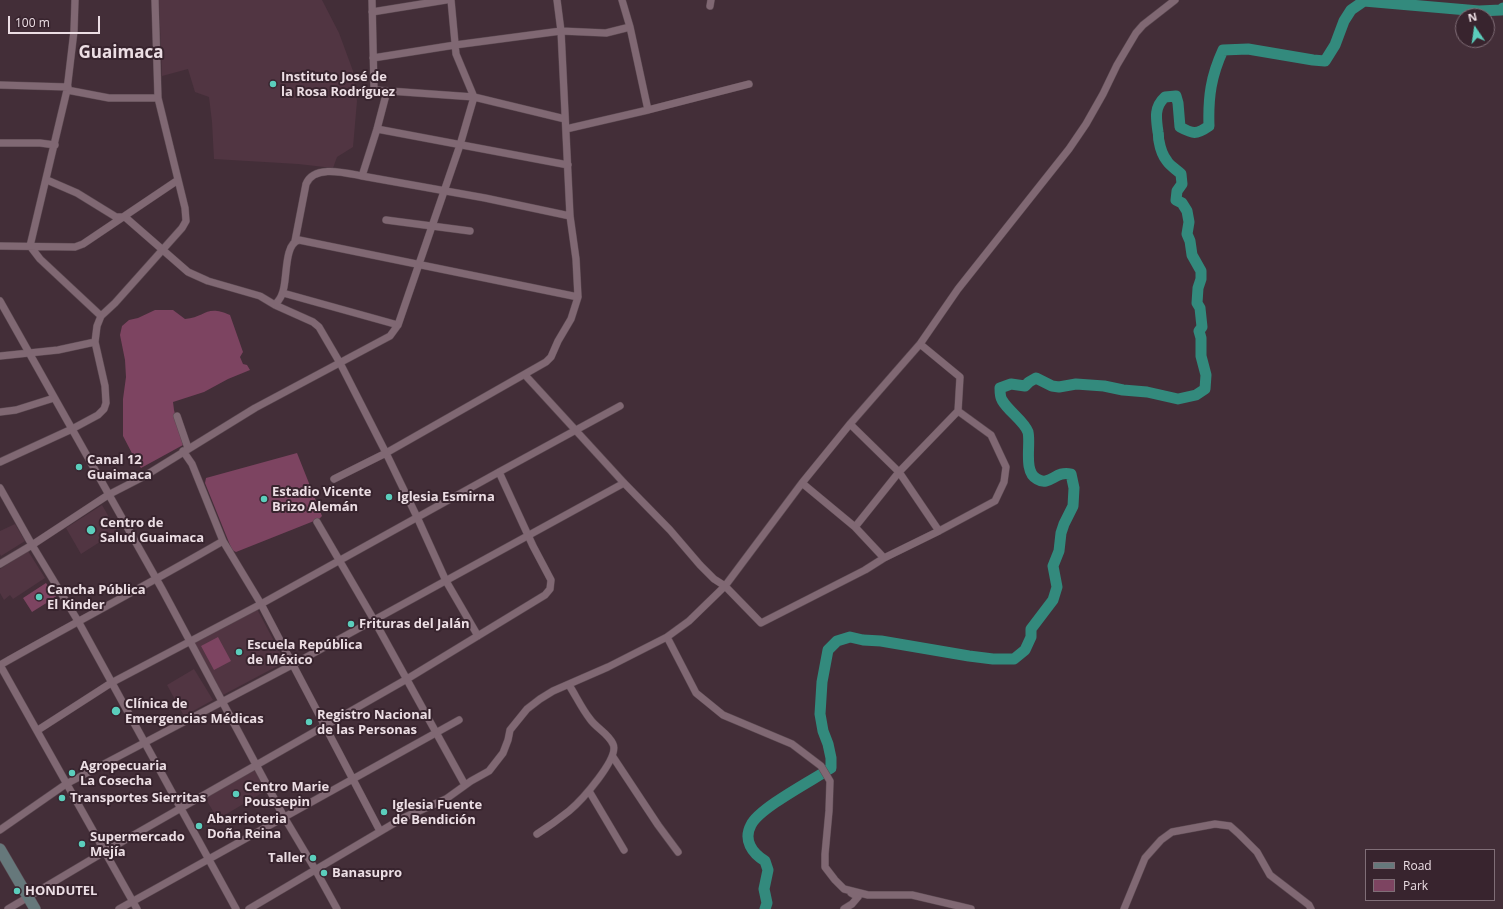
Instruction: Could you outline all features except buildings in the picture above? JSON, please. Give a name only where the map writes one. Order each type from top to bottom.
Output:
[{"type":"main road","points":[[0,849],[35,909]]},
{"type":"street","points":[[75,0],[74,31],[68,89],[47,180],[42,190],[30,246],[40,259],[101,316]]},
{"type":"street","points":[[0,462],[72,429],[98,415],[104,409],[106,403],[105,386],[95,342],[97,326],[101,316],[115,303],[186,222],[185,208],[158,98],[155,0]]},
{"type":"street","points":[[372,0],[374,90],[474,97],[565,119]]},
{"type":"street","points":[[372,12],[446,0]]},
{"type":"street","points":[[0,564],[32,545],[108,495],[143,477],[255,408],[390,336],[398,325],[460,145],[474,97],[457,56],[451,0]]},
{"type":"street","points":[[334,479],[386,453],[525,375],[552,357],[558,341],[571,319],[578,297],[576,259],[570,216],[558,0]]},
{"type":"street","points":[[622,0],[630,28],[648,110]]},
{"type":"street","points":[[249,909],[403,818],[446,799],[465,785],[489,771],[503,753],[510,730],[527,710],[553,691],[608,667],[667,637],[688,621],[725,586],[802,483],[850,424],[920,344],[958,289],[1069,149],[1104,94],[1117,65],[1123,57],[1136,32],[1142,25],[1175,0]]},
{"type":"street","points":[[373,58],[560,31],[606,34],[630,28]]},
{"type":"street","points":[[566,129],[749,84]]},
{"type":"street","points":[[0,85],[68,89],[109,98],[158,98]]},
{"type":"street","points":[[362,176],[387,91]]},
{"type":"street","points":[[377,129],[568,165]]},
{"type":"street","points":[[0,143],[55,144]]},
{"type":"street","points":[[275,305],[283,293],[286,267],[291,246],[295,241],[306,184],[310,176],[317,173],[332,171],[362,176],[523,205],[570,216]]},
{"type":"street","points":[[47,180],[77,193],[116,217],[125,217],[188,272],[195,276],[226,287],[260,296],[275,305],[313,322],[319,327],[340,363],[386,453],[446,581],[478,636]]},
{"type":"street","points":[[0,246],[75,247],[84,244],[178,180]]},
{"type":"street","points":[[386,220],[470,231]]},
{"type":"street","points":[[295,241],[299,240],[578,297]]},
{"type":"street","points":[[283,293],[398,325]]},
{"type":"street","points":[[0,302],[156,580],[284,817],[337,909]]},
{"type":"street","points":[[0,356],[58,350],[95,342]]},
{"type":"street","points":[[855,527],[899,472],[958,411],[960,377],[920,344]]},
{"type":"street","points":[[525,375],[575,431],[670,530],[700,565],[714,579],[725,586],[761,623],[995,501],[1004,482],[1006,466],[991,435],[958,411]]},
{"type":"street","points":[[0,412],[16,410],[54,398]]},
{"type":"street","points":[[38,730],[111,683],[261,604],[620,406]]},
{"type":"street","points":[[177,416],[186,450],[223,541],[261,604],[380,831]]},
{"type":"street","points":[[850,424],[899,472],[939,531]]},
{"type":"street","points":[[8,909],[104,852],[407,679],[545,594],[550,589],[551,580],[528,536],[498,472]]},
{"type":"street","points":[[0,830],[66,784],[292,665],[624,483]]},
{"type":"street","points":[[802,483],[855,527],[884,558]]},
{"type":"street","points":[[0,488],[32,545],[78,621],[236,909]]},
{"type":"street","points":[[317,522],[374,620],[465,785]]},
{"type":"street","points":[[137,909],[66,784],[38,730],[0,665],[78,621],[156,580],[223,541]]},
{"type":"street","points":[[667,637],[696,693],[723,715],[792,744],[821,766],[830,781],[825,867],[844,889],[858,897],[852,904],[844,909]]},
{"type":"street","points":[[537,834],[570,811],[589,791],[613,758],[615,749],[613,743],[590,720],[569,685]]},
{"type":"street","points":[[119,909],[459,720]]},
{"type":"street","points":[[613,758],[658,826],[678,852]]},
{"type":"street","points":[[589,791],[624,850]]},
{"type":"street","points":[[1124,909],[1145,858],[1161,840],[1172,832],[1215,824],[1230,826],[1257,852],[1270,875],[1309,905],[1311,909]]},
{"type":"street","points":[[844,889],[868,895],[912,895],[970,909]]},
{"type":"shaded area","name":"Instituto José de la Rosa Rodríguez","points":[[159,0],[322,0],[339,33],[353,71],[357,101],[353,147],[337,157],[333,168],[298,164],[214,159],[209,97],[195,92],[188,69],[162,76]]},
{"type":"shaded area","name":"Centro de Salud Guaimaca","points":[[102,505],[117,531],[81,554],[66,528]]},
{"type":"shaded area","points":[[15,524],[25,541],[1,556],[0,531]]},
{"type":"shaded area","points":[[28,551],[45,578],[13,599],[10,595],[4,600],[0,593],[0,569]]},
{"type":"shaded area","name":"Escuela República de México","points":[[257,609],[285,662],[221,696],[193,643]]},
{"type":"shaded area","points":[[194,669],[213,700],[184,716],[167,685]]},
{"type":"shaded area","name":"Centro Marie Poussepin","points":[[254,768],[267,790],[218,819],[205,798]]},
{"type":"green space","points":[[155,310],[173,310],[185,319],[211,311],[222,312],[230,315],[243,352],[240,357],[243,364],[247,365],[250,370],[228,379],[204,392],[173,402],[183,445],[141,468],[123,436],[123,399],[126,377],[125,360],[120,335],[122,326],[129,320],[138,318]]},
{"type":"green space","name":"Estadio Vicente Brizo Alemán","points":[[297,453],[322,516],[319,519],[236,552],[232,550],[205,483],[206,478]]},
{"type":"green space","name":"Cancha Pública El Kinder","points":[[46,583],[56,597],[32,612],[23,598]]},
{"type":"green space","points":[[218,637],[231,661],[214,670],[201,646]]},
{"type":"waterway","points":[[765,909],[767,903],[764,889],[768,870],[765,861],[760,858],[750,846],[748,841],[749,831],[756,818],[764,811],[831,768],[831,758],[823,731],[820,714],[822,682],[828,650],[837,641],[850,637],[969,656],[993,659],[1014,659],[1025,650],[1031,637],[1031,629],[1053,600],[1057,587],[1053,566],[1059,551],[1061,533],[1073,506],[1074,488],[1071,474],[1061,474],[1046,481],[1037,479],[1033,475],[1030,470],[1028,457],[1028,432],[1002,400],[1000,396],[1000,388],[1011,384],[1025,386],[1036,378],[1052,386],[1059,387],[1076,384],[1104,386],[1123,390],[1147,392],[1178,399],[1196,395],[1205,389],[1206,375],[1201,356],[1201,338],[1199,331],[1202,327],[1200,308],[1197,303],[1201,271],[1192,255],[1190,241],[1187,234],[1189,222],[1187,211],[1182,203],[1176,200],[1177,191],[1182,184],[1181,174],[1166,159],[1159,143],[1157,109],[1161,101],[1165,97],[1176,96],[1180,127],[1191,132],[1201,131],[1209,126],[1211,87],[1223,50],[1248,49],[1325,61],[1335,45],[1344,21],[1351,10],[1364,1],[1479,11],[1501,10],[1503,8]]},
{"type":"place","name":"Instituto José de la Rosa Rodríguez","points":[[273,84]]},
{"type":"place","name":"Canal 12 Guaimaca","points":[[79,467]]},
{"type":"place","name":"Iglesia Esmirna","points":[[389,497]]},
{"type":"place","name":"Estadio Vicente Brizo Alemán","points":[[264,499]]},
{"type":"place","name":"Centro de Salud Guaimaca","points":[[91,530]]},
{"type":"place","name":"Cancha Pública El Kinder","points":[[39,597]]},
{"type":"place","name":"Frituras del Jalán","points":[[351,624]]},
{"type":"place","name":"Escuela República de México","points":[[239,652]]},
{"type":"place","name":"Clínica de Emergencias Médicas","points":[[116,711]]},
{"type":"place","name":"Registro Nacional de las Personas","points":[[309,722]]},
{"type":"place","name":"Agropecuaria La Cosecha","points":[[72,773]]},
{"type":"place","name":"Centro Marie Poussepin","points":[[236,794]]},
{"type":"place","name":"Transportes Sierritas","points":[[62,798]]},
{"type":"place","name":"Iglesia Fuente de Bendición","points":[[384,812]]},
{"type":"place","name":"Abarrioteria Doña Reina","points":[[199,826]]},
{"type":"place","name":"Supermercado Mejía","points":[[82,844]]},
{"type":"place","name":"Taller","points":[[313,858]]},
{"type":"place","name":"Banasupro","points":[[324,873]]},
{"type":"place","name":"HONDUTEL","points":[[17,891]]},
{"type":"district","name":"Guaimaca","points":[[121,53]]}]
